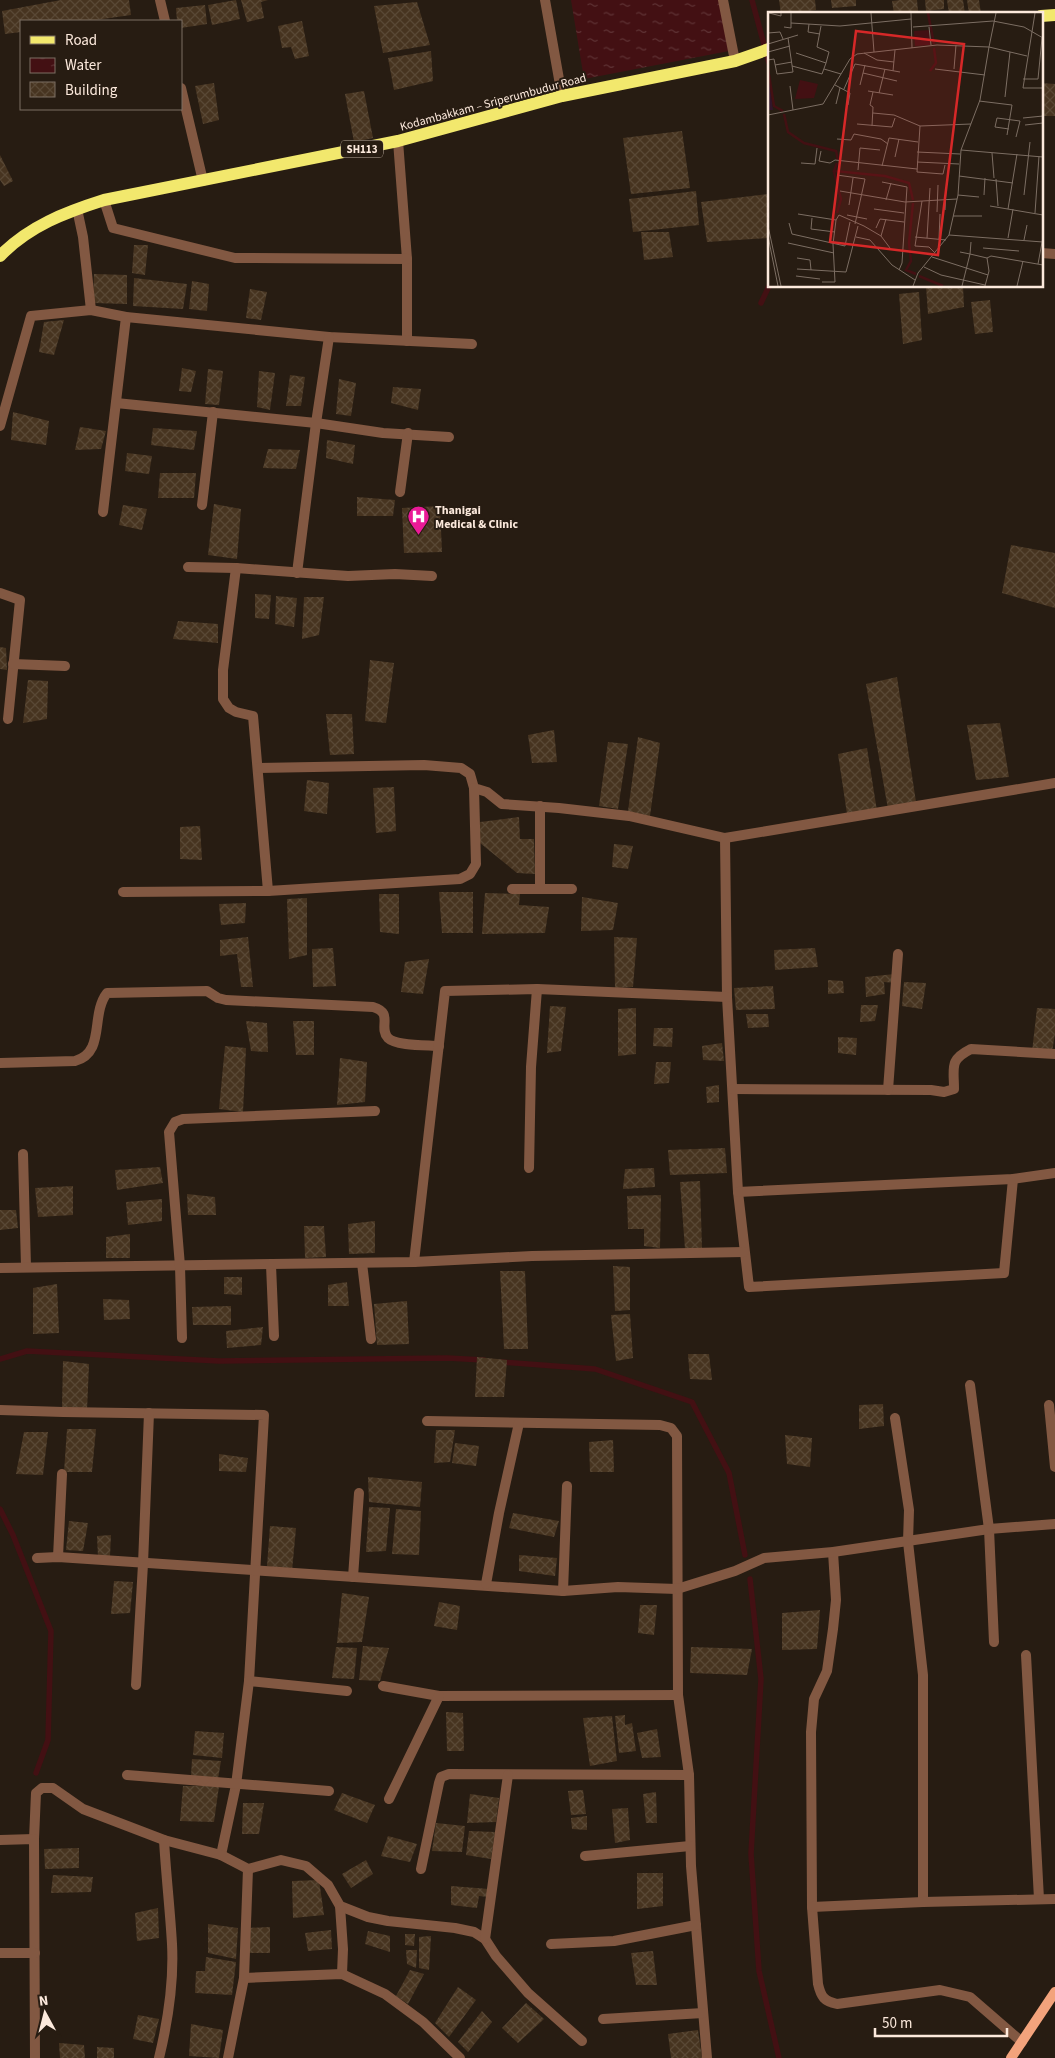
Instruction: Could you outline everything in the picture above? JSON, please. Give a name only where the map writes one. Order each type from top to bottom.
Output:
[{"type":"main road","points":[[1042,16],[1055,15]]},
{"type":"main road","name":"Kodambakkam – Sriperumbudur Road","points":[[0,256],[39,225],[76,209],[104,200],[398,141],[562,96],[735,61],[768,49]]},
{"type":"street","points":[[160,0],[165,20]]},
{"type":"street","points":[[545,0],[562,96]]},
{"type":"street","points":[[723,0],[735,61]]},
{"type":"street","points":[[182,92],[203,181]]},
{"type":"street","points":[[398,141],[407,259],[407,340]]},
{"type":"street","points":[[104,200],[113,228],[235,258],[407,259]]},
{"type":"street","points":[[76,209],[83,237],[91,310]]},
{"type":"street","points":[[1042,253],[1055,254]]},
{"type":"street","points":[[0,426],[31,316],[91,310],[126,317],[329,337],[472,344]]},
{"type":"street","points":[[103,512],[126,317]]},
{"type":"street","points":[[297,573],[329,337]]},
{"type":"street","points":[[116,402],[316,423],[384,433],[449,437]]},
{"type":"street","points":[[202,505],[213,412]]},
{"type":"street","points":[[400,492],[408,433]]},
{"type":"street","points":[[188,567],[236,568],[348,576],[395,574],[432,576]]},
{"type":"street","points":[[236,568],[224,670],[223,700],[229,708],[236,712],[253,716],[268,891]]},
{"type":"street","points":[[0,593],[20,600],[8,718]]},
{"type":"street","points":[[13,664],[65,666]]},
{"type":"street","points":[[123,892],[268,891],[460,879],[470,874],[476,864],[474,788],[470,774],[460,768],[424,765],[258,768]]},
{"type":"street","points":[[474,788],[487,792],[502,804],[540,806],[629,816],[725,838],[1055,783]]},
{"type":"street","points":[[540,806],[540,889]]},
{"type":"street","points":[[725,838],[727,997],[738,1192],[749,1287],[1004,1273],[1013,1179]]},
{"type":"street","points":[[512,889],[572,889]]},
{"type":"street","points":[[888,1090],[898,954]]},
{"type":"street","points":[[414,1262],[445,991],[537,989],[727,997]]},
{"type":"street","points":[[528,1168],[531,1067],[537,989]]},
{"type":"street","points":[[0,1063],[75,1061],[85,1058],[94,1044],[99,1008],[108,993],[207,991],[218,998],[226,1000],[372,1007],[380,1009],[384,1014],[386,1034],[389,1039],[396,1042],[439,1046]]},
{"type":"street","points":[[733,1089],[931,1090],[944,1092],[954,1089],[954,1064],[958,1056],[971,1049],[1055,1054]]},
{"type":"street","points":[[182,1338],[180,1266],[169,1132],[175,1122],[183,1119],[375,1111]]},
{"type":"street","points":[[23,1154],[26,1267]]},
{"type":"street","points":[[738,1192],[1013,1179],[1055,1173]]},
{"type":"street","points":[[0,1268],[414,1262],[532,1256],[744,1252]]},
{"type":"street","points":[[362,1263],[371,1339]]},
{"type":"street","points":[[271,1265],[274,1336]]},
{"type":"street","points":[[970,1385],[989,1530],[994,1642]]},
{"type":"street","points":[[1049,1405],[1055,1467]]},
{"type":"street","points":[[0,1410],[264,1415],[249,1681],[236,1786],[221,1855]]},
{"type":"street","points":[[136,1685],[150,1413]]},
{"type":"street","points":[[895,1418],[909,1510],[908,1542],[923,1675],[923,1902]]},
{"type":"street","points":[[427,1421],[660,1425],[671,1428],[677,1436],[678,1695],[688,1775],[690,1846],[707,2058]]},
{"type":"street","points":[[486,1584],[499,1513],[520,1423]]},
{"type":"street","points":[[58,1557],[62,1474]]},
{"type":"street","points":[[563,1591],[567,1486]]},
{"type":"street","points":[[353,1577],[359,1493]]},
{"type":"street","points":[[36,1558],[58,1557],[143,1564],[486,1584],[563,1591],[618,1588],[677,1589],[736,1571],[764,1558],[833,1552],[989,1530],[1055,1524]]},
{"type":"street","points":[[833,1552],[836,1600],[833,1630],[827,1670],[814,1699],[811,1732],[812,1906],[818,1984],[821,1996],[826,2001],[836,2004],[940,1990],[957,1992],[970,1997],[1022,2042]]},
{"type":"street","points":[[1026,1656],[1039,1899]]},
{"type":"street","points":[[249,1681],[347,1691]]},
{"type":"street","points":[[383,1686],[439,1696],[678,1695]]},
{"type":"street","points":[[389,1799],[439,1696]]},
{"type":"street","points":[[421,1869],[441,1777],[449,1774],[688,1775]]},
{"type":"street","points":[[485,1939],[508,1775]]},
{"type":"street","points":[[127,1776],[236,1786],[329,1791]]},
{"type":"street","points":[[35,2058],[34,1839],[36,1793],[42,1788],[53,1788],[83,1809],[164,1840],[221,1855],[248,1869],[281,1860],[306,1866],[328,1884],[340,1906],[343,1949],[342,1974]]},
{"type":"street","points":[[0,1840],[34,1839]]},
{"type":"street","points":[[159,2058],[165,2035],[170,1996],[172,1945],[167,1900],[164,1840]]},
{"type":"street","points":[[585,1856],[690,1846]]},
{"type":"street","points":[[228,2058],[244,1978],[248,1869]]},
{"type":"street","points":[[812,1906],[1055,1899]]},
{"type":"street","points":[[340,1906],[368,1917],[474,1932],[485,1939],[496,1956],[528,1993],[582,2041]]},
{"type":"street","points":[[551,1944],[614,1941],[696,1925]]},
{"type":"street","points":[[0,1953],[35,1953]]},
{"type":"street","points":[[244,1978],[342,1974],[385,1994],[423,2022],[460,2058]]},
{"type":"street","points":[[1011,2058],[1055,1992]]},
{"type":"street","points":[[604,2019],[704,2013]]},
{"type":"water","points":[[571,0],[721,0],[729,51],[584,79]]},
{"type":"building","points":[[61,0],[129,0],[131,15],[96,20],[20,20],[20,32],[5,34],[2,11]]},
{"type":"building","points":[[236,0],[240,19],[212,25],[208,5]]},
{"type":"building","points":[[241,0],[268,0],[261,2],[264,18],[247,22]]},
{"type":"building","points":[[779,0],[815,0],[816,10],[781,12]]},
{"type":"building","points":[[831,0],[856,0],[856,6],[832,8]]},
{"type":"building","points":[[917,0],[918,11],[894,12],[892,1]]},
{"type":"building","points":[[925,0],[944,0],[944,9],[926,11]]},
{"type":"building","points":[[947,0],[963,0],[965,12],[949,12]]},
{"type":"building","points":[[967,0],[979,0],[981,12],[969,12]]},
{"type":"building","points":[[417,2],[430,45],[383,53],[374,6]]},
{"type":"building","points":[[205,5],[207,24],[182,28],[182,20],[177,20],[176,8]]},
{"type":"building","points":[[302,21],[309,56],[295,59],[291,47],[282,48],[278,26]]},
{"type":"building","points":[[431,51],[433,81],[394,90],[388,58]]},
{"type":"building","points":[[214,83],[219,120],[203,124],[195,86]]},
{"type":"building","points":[[1042,83],[1055,84],[1055,116],[1042,116]]},
{"type":"building","points":[[364,91],[373,138],[354,142],[345,94]]},
{"type":"building","points":[[682,131],[690,188],[631,194],[623,138]]},
{"type":"building","points":[[0,155],[13,181],[4,186],[0,180]]},
{"type":"building","points":[[696,191],[699,225],[633,232],[629,199]]},
{"type":"building","points":[[768,194],[768,238],[707,242],[701,202]]},
{"type":"building","points":[[641,232],[669,232],[673,257],[644,260]]},
{"type":"building","points":[[134,245],[148,245],[145,275],[132,273]]},
{"type":"building","points":[[94,274],[127,275],[127,304],[93,303]]},
{"type":"building","points":[[134,278],[187,284],[183,309],[133,306]]},
{"type":"building","points":[[192,281],[209,284],[207,311],[189,309]]},
{"type":"building","points":[[926,288],[963,288],[964,307],[928,314]]},
{"type":"building","points":[[250,289],[267,292],[261,320],[246,318]]},
{"type":"building","points":[[919,292],[922,340],[903,344],[899,294]]},
{"type":"building","points":[[990,300],[993,332],[975,334],[971,302]]},
{"type":"building","points":[[64,320],[54,355],[39,352],[44,322]]},
{"type":"building","points":[[182,368],[196,371],[191,392],[179,391]]},
{"type":"building","points":[[208,369],[223,371],[219,405],[205,404]]},
{"type":"building","points":[[259,371],[275,373],[270,410],[257,407]]},
{"type":"building","points":[[290,375],[305,377],[301,406],[286,406]]},
{"type":"building","points":[[339,379],[356,383],[351,416],[336,414]]},
{"type":"building","points":[[393,387],[421,389],[418,410],[391,403]]},
{"type":"building","points":[[13,412],[49,421],[46,445],[11,440]]},
{"type":"building","points":[[80,427],[106,431],[101,449],[75,450]]},
{"type":"building","points":[[153,428],[197,431],[194,450],[151,445]]},
{"type":"building","points":[[327,440],[355,445],[353,464],[326,458]]},
{"type":"building","points":[[268,449],[300,450],[296,469],[263,468]]},
{"type":"building","points":[[127,453],[152,456],[149,474],[125,471]]},
{"type":"building","points":[[160,473],[196,473],[194,498],[158,498]]},
{"type":"building","points":[[357,497],[395,500],[393,516],[357,516]]},
{"type":"building","points":[[214,504],[241,509],[237,559],[208,555]]},
{"type":"building","points":[[123,505],[147,509],[142,530],[119,525]]},
{"type":"building","points":[[440,506],[442,552],[404,553],[402,508]]},
{"type":"building","points":[[1011,545],[1055,553],[1055,608],[1002,593]]},
{"type":"building","points":[[255,594],[271,595],[269,619],[255,618]]},
{"type":"building","points":[[276,596],[297,598],[294,627],[275,624]]},
{"type":"building","points":[[304,597],[324,597],[319,635],[302,639]]},
{"type":"building","points":[[178,621],[218,624],[218,643],[173,639]]},
{"type":"building","points":[[0,647],[6,648],[7,670],[0,669]]},
{"type":"building","points":[[370,660],[394,663],[386,723],[365,721]]},
{"type":"building","points":[[897,677],[916,802],[888,809],[866,684]]},
{"type":"building","points":[[28,680],[48,681],[47,719],[23,723]]},
{"type":"building","points":[[326,714],[352,714],[354,754],[330,755]]},
{"type":"building","points":[[1000,723],[1009,777],[976,780],[967,725]]},
{"type":"building","points":[[554,730],[557,762],[532,763],[528,735]]},
{"type":"building","points":[[638,737],[660,743],[650,816],[628,811]]},
{"type":"building","points":[[608,742],[628,744],[618,809],[599,806]]},
{"type":"building","points":[[867,748],[877,811],[847,814],[838,754]]},
{"type":"building","points":[[307,780],[329,783],[327,814],[304,811]]},
{"type":"building","points":[[394,787],[396,831],[376,833],[373,788]]},
{"type":"building","points":[[519,817],[520,839],[534,839],[535,874],[517,873],[480,843],[480,822]]},
{"type":"building","points":[[200,826],[202,860],[180,859],[180,827]]},
{"type":"building","points":[[614,844],[633,846],[628,869],[612,867]]},
{"type":"building","points":[[439,892],[473,892],[473,933],[442,933]]},
{"type":"building","points":[[485,893],[520,894],[519,905],[549,907],[545,933],[482,934]]},
{"type":"building","points":[[379,894],[399,894],[399,934],[380,932]]},
{"type":"building","points":[[582,897],[618,903],[613,930],[581,931]]},
{"type":"building","points":[[307,898],[307,955],[289,959],[287,899]]},
{"type":"building","points":[[246,903],[245,923],[221,925],[219,904]]},
{"type":"building","points":[[248,937],[253,987],[241,987],[237,954],[220,956],[220,940]]},
{"type":"building","points":[[614,937],[637,938],[633,987],[615,988]]},
{"type":"building","points":[[333,948],[336,986],[313,987],[312,949]]},
{"type":"building","points":[[815,948],[818,967],[775,970],[774,950]]},
{"type":"building","points":[[429,959],[423,994],[401,992],[405,962]]},
{"type":"building","points":[[895,974],[896,983],[884,982],[885,994],[866,997],[865,977]]},
{"type":"building","points":[[828,980],[843,981],[844,993],[828,994]]},
{"type":"building","points":[[904,982],[926,983],[922,1009],[902,1006]]},
{"type":"building","points":[[773,986],[775,1009],[736,1010],[734,988]]},
{"type":"building","points":[[861,1005],[878,1005],[875,1021],[860,1022]]},
{"type":"building","points":[[550,1006],[566,1007],[561,1051],[547,1053]]},
{"type":"building","points":[[636,1008],[636,1054],[618,1056],[618,1009]]},
{"type":"building","points":[[1037,1008],[1055,1009],[1055,1034],[1052,1052],[1032,1052]]},
{"type":"building","points":[[746,1014],[768,1014],[769,1027],[748,1028]]},
{"type":"building","points":[[246,1021],[267,1023],[268,1052],[251,1051]]},
{"type":"building","points":[[293,1021],[314,1021],[314,1055],[296,1055]]},
{"type":"building","points":[[654,1028],[673,1028],[672,1047],[653,1046]]},
{"type":"building","points":[[838,1037],[857,1038],[856,1055],[838,1053]]},
{"type":"building","points":[[722,1043],[724,1061],[703,1060],[702,1046]]},
{"type":"building","points":[[225,1046],[246,1048],[243,1112],[219,1109]]},
{"type":"building","points":[[340,1058],[367,1062],[365,1102],[337,1105]]},
{"type":"building","points":[[656,1062],[671,1062],[669,1083],[654,1084]]},
{"type":"building","points":[[719,1085],[719,1102],[707,1103],[706,1087]]},
{"type":"building","points":[[725,1148],[727,1173],[670,1175],[668,1150]]},
{"type":"building","points":[[160,1167],[163,1183],[117,1190],[115,1170]]},
{"type":"building","points":[[654,1168],[655,1187],[623,1189],[625,1169]]},
{"type":"building","points":[[700,1181],[702,1249],[685,1249],[680,1182]]},
{"type":"building","points":[[73,1186],[73,1215],[38,1217],[35,1188]]},
{"type":"building","points":[[187,1194],[215,1197],[216,1215],[188,1215]]},
{"type":"building","points":[[661,1195],[660,1248],[644,1246],[644,1229],[628,1229],[627,1196]]},
{"type":"building","points":[[162,1199],[162,1221],[128,1225],[126,1202]]},
{"type":"building","points":[[0,1210],[16,1210],[18,1228],[0,1230]]},
{"type":"building","points":[[375,1221],[375,1253],[349,1254],[348,1224]]},
{"type":"building","points":[[304,1226],[324,1226],[326,1257],[305,1258]]},
{"type":"building","points":[[130,1234],[130,1258],[106,1258],[106,1237]]},
{"type":"building","points":[[613,1266],[630,1267],[630,1310],[615,1311]]},
{"type":"building","points":[[500,1271],[525,1271],[528,1349],[504,1349]]},
{"type":"building","points":[[224,1277],[242,1277],[242,1295],[224,1294]]},
{"type":"building","points":[[347,1282],[349,1306],[328,1306],[328,1285]]},
{"type":"building","points":[[57,1284],[59,1333],[33,1334],[33,1288]]},
{"type":"building","points":[[103,1299],[129,1300],[130,1319],[104,1320]]},
{"type":"building","points":[[407,1301],[409,1344],[377,1345],[374,1304]]},
{"type":"building","points":[[231,1306],[231,1325],[193,1325],[192,1307]]},
{"type":"building","points":[[630,1314],[633,1358],[616,1361],[611,1315]]},
{"type":"building","points":[[263,1327],[261,1345],[227,1348],[226,1331]]},
{"type":"building","points":[[688,1354],[709,1354],[712,1380],[690,1379]]},
{"type":"building","points":[[477,1357],[507,1360],[504,1397],[475,1397]]},
{"type":"building","points":[[63,1361],[89,1364],[87,1411],[62,1408]]},
{"type":"building","points":[[883,1404],[884,1426],[859,1429],[859,1405]]},
{"type":"building","points":[[67,1429],[96,1429],[92,1472],[64,1472]]},
{"type":"building","points":[[436,1430],[455,1430],[450,1462],[434,1463]]},
{"type":"building","points":[[24,1432],[48,1432],[43,1475],[16,1474]]},
{"type":"building","points":[[785,1435],[812,1438],[810,1467],[787,1464]]},
{"type":"building","points":[[613,1440],[614,1472],[590,1472],[589,1442]]},
{"type":"building","points":[[455,1443],[479,1446],[476,1466],[452,1463]]},
{"type":"building","points":[[219,1454],[248,1458],[246,1472],[219,1471]]},
{"type":"building","points":[[368,1477],[422,1482],[420,1507],[369,1502]]},
{"type":"building","points":[[369,1507],[390,1508],[386,1551],[366,1552]]},
{"type":"building","points":[[396,1509],[421,1511],[419,1555],[392,1554]]},
{"type":"building","points":[[513,1513],[559,1521],[554,1537],[509,1528]]},
{"type":"building","points":[[69,1521],[88,1523],[83,1551],[66,1550]]},
{"type":"building","points":[[270,1526],[296,1528],[292,1571],[267,1566]]},
{"type":"building","points":[[111,1535],[110,1556],[98,1557],[97,1536]]},
{"type":"building","points":[[519,1555],[557,1558],[555,1576],[519,1571]]},
{"type":"building","points":[[114,1581],[133,1582],[130,1613],[111,1614]]},
{"type":"building","points":[[342,1593],[369,1597],[362,1642],[337,1643]]},
{"type":"building","points":[[439,1602],[460,1606],[457,1630],[434,1626]]},
{"type":"building","points":[[640,1605],[657,1605],[654,1635],[638,1633]]},
{"type":"building","points":[[820,1610],[817,1649],[782,1650],[782,1613]]},
{"type":"building","points":[[363,1646],[389,1648],[380,1681],[359,1680]]},
{"type":"building","points":[[336,1647],[357,1648],[354,1679],[332,1678]]},
{"type":"building","points":[[691,1647],[752,1649],[747,1675],[690,1673]]},
{"type":"building","points":[[446,1712],[463,1713],[464,1751],[447,1751]]},
{"type":"building","points":[[625,1715],[625,1725],[632,1723],[636,1751],[619,1753],[615,1716]]},
{"type":"building","points":[[612,1716],[617,1761],[590,1766],[583,1718]]},
{"type":"building","points":[[657,1729],[661,1757],[642,1758],[637,1733]]},
{"type":"building","points":[[195,1731],[224,1733],[222,1758],[193,1755]]},
{"type":"building","points":[[192,1759],[221,1761],[218,1779],[191,1776]]},
{"type":"building","points":[[183,1786],[219,1786],[214,1822],[180,1821]]},
{"type":"building","points":[[583,1790],[586,1814],[571,1815],[568,1791]]},
{"type":"building","points":[[656,1792],[657,1823],[646,1823],[643,1794]]},
{"type":"building","points":[[342,1793],[375,1805],[367,1823],[334,1810]]},
{"type":"building","points":[[470,1794],[499,1798],[496,1822],[467,1823]]},
{"type":"building","points":[[243,1803],[264,1803],[259,1834],[242,1834]]},
{"type":"building","points":[[628,1808],[630,1840],[615,1843],[612,1809]]},
{"type":"building","points":[[587,1816],[587,1830],[572,1829],[571,1818]]},
{"type":"building","points":[[436,1823],[465,1826],[462,1852],[432,1851]]},
{"type":"building","points":[[469,1831],[495,1832],[491,1859],[466,1855]]},
{"type":"building","points":[[388,1836],[417,1844],[410,1862],[381,1856]]},
{"type":"building","points":[[79,1848],[79,1868],[45,1869],[44,1849]]},
{"type":"building","points":[[366,1860],[373,1874],[351,1888],[342,1874]]},
{"type":"building","points":[[637,1873],[663,1873],[663,1906],[637,1909]]},
{"type":"building","points":[[53,1875],[93,1877],[91,1892],[51,1893]]},
{"type":"building","points":[[319,1880],[324,1915],[293,1918],[292,1881]]},
{"type":"building","points":[[451,1886],[489,1889],[488,1897],[479,1896],[477,1908],[451,1905]]},
{"type":"building","points":[[158,1908],[159,1938],[137,1941],[135,1913]]},
{"type":"building","points":[[208,1924],[238,1928],[236,1959],[208,1953]]},
{"type":"building","points":[[270,1927],[270,1953],[247,1953],[246,1928]]},
{"type":"building","points":[[331,1930],[332,1949],[308,1951],[305,1933]]},
{"type":"building","points":[[368,1931],[390,1936],[390,1952],[365,1944]]},
{"type":"building","points":[[405,1934],[415,1934],[414,1946],[405,1945]]},
{"type":"building","points":[[431,1936],[429,1970],[419,1968],[419,1937]]},
{"type":"building","points":[[406,1950],[417,1950],[416,1968],[407,1964]]},
{"type":"building","points":[[653,1951],[657,1985],[636,1985],[631,1953]]},
{"type":"building","points":[[206,1957],[236,1962],[232,1995],[195,1993],[196,1971],[205,1971]]},
{"type":"building","points":[[410,1970],[424,1974],[408,2004],[396,1996]]},
{"type":"building","points":[[458,1987],[476,2000],[449,2037],[435,2023]]},
{"type":"building","points":[[526,2003],[544,2019],[518,2043],[502,2028]]},
{"type":"building","points":[[482,2011],[492,2022],[468,2052],[458,2042]]},
{"type":"building","points":[[138,2015],[159,2019],[153,2043],[133,2039]]},
{"type":"building","points":[[191,2024],[223,2030],[219,2058],[189,2056]]},
{"type":"building","points":[[698,2030],[702,2058],[671,2058],[668,2034]]},
{"type":"building","points":[[59,2043],[84,2045],[85,2058],[60,2058]]},
{"type":"building","points":[[97,2047],[114,2048],[114,2058],[97,2058]]},
{"type":"waterway","points":[[752,0],[768,59]]},
{"type":"waterway","points":[[761,303],[768,288]]},
{"type":"waterway","points":[[0,1359],[27,1351],[219,1361],[447,1358],[484,1360]]},
{"type":"waterway","points":[[501,1362],[595,1369],[692,1402],[729,1473],[745,1555]]},
{"type":"waterway","points":[[0,1509],[13,1535],[51,1631],[48,1740],[36,1773]]},
{"type":"waterway","points":[[750,1579],[761,1679],[751,1854],[759,1971],[779,2058]]},
{"type":"place","name":"Thanigai Medical & Clinic","points":[[419,536]]}]
